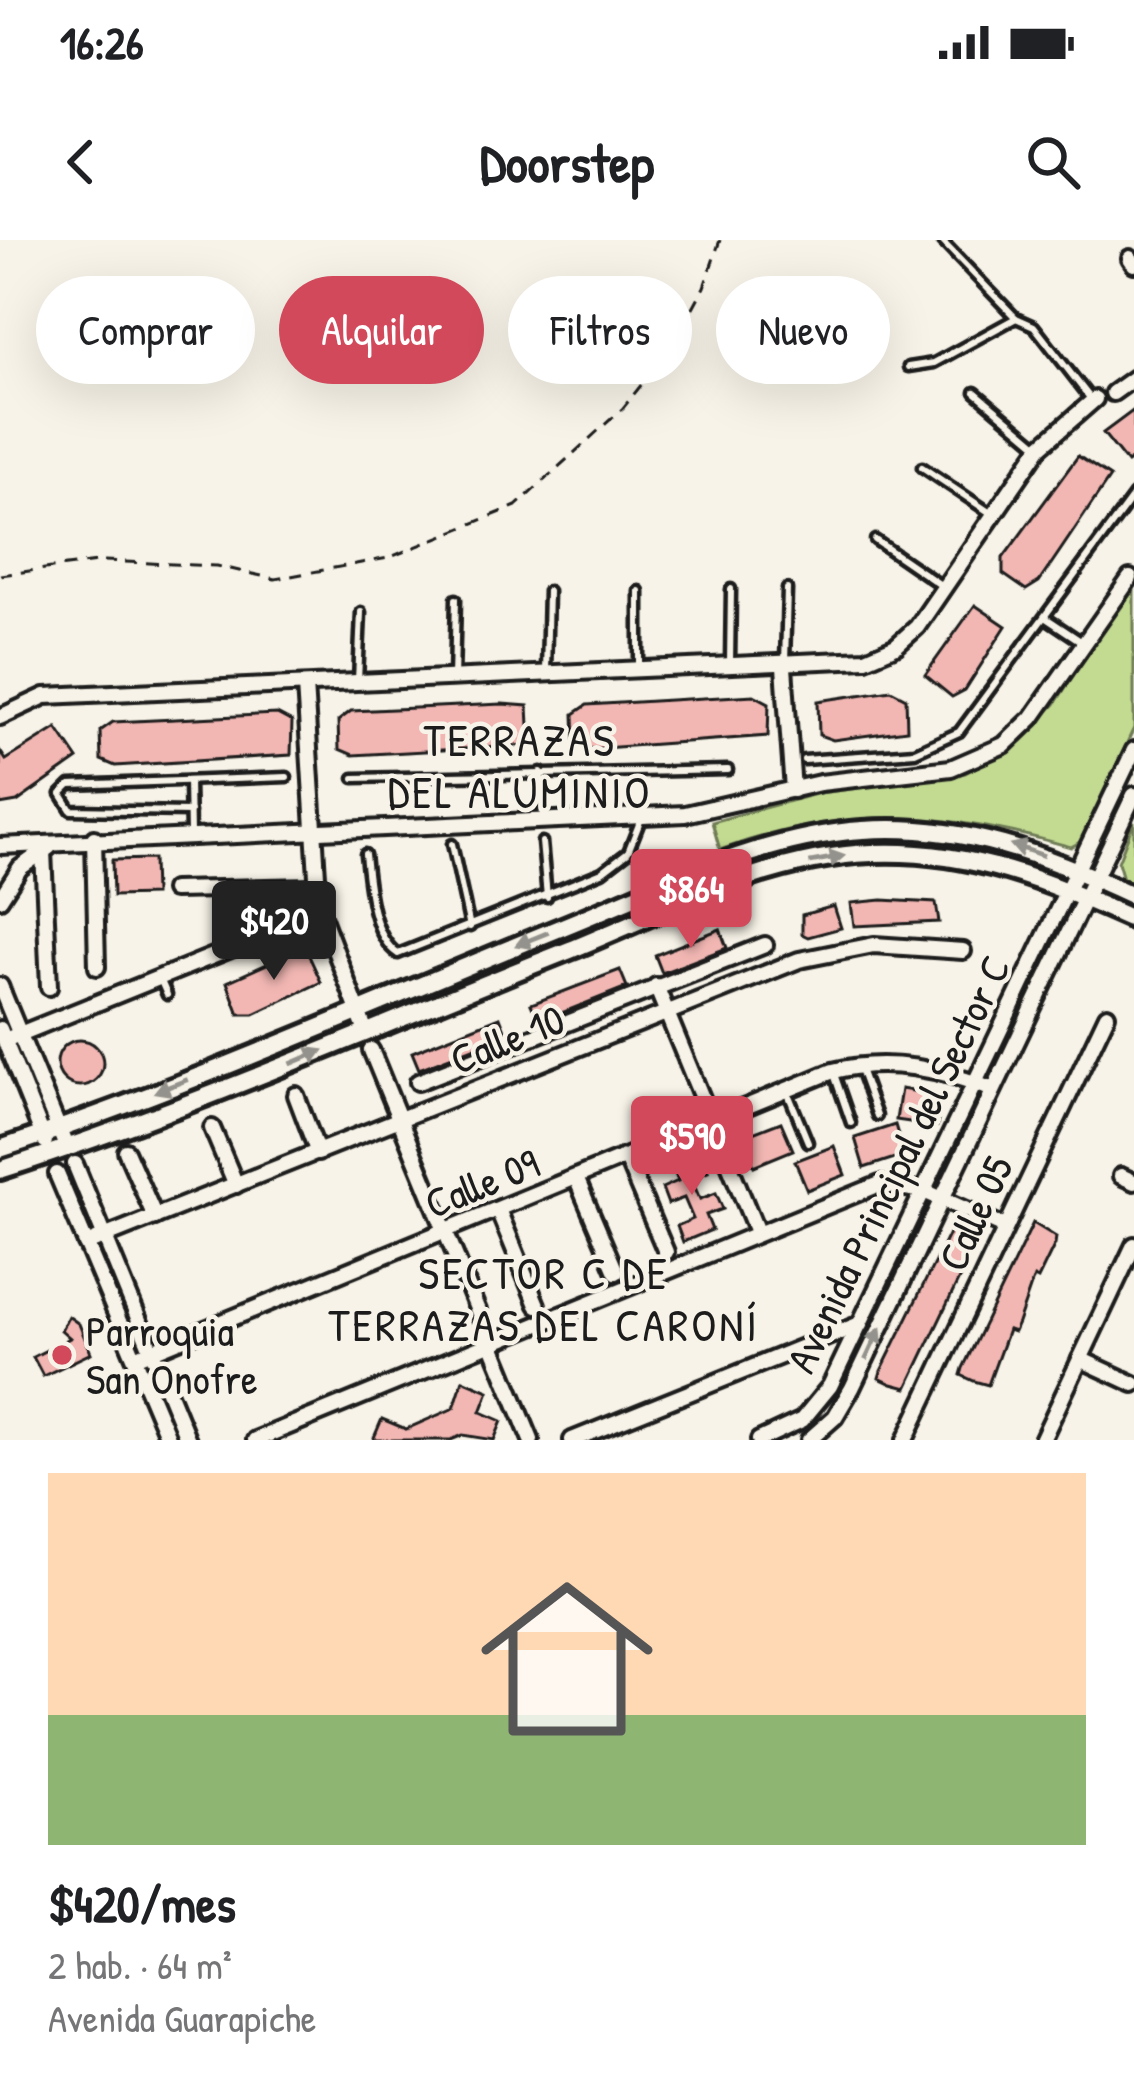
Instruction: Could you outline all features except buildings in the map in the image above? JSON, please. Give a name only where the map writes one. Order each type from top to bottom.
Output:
[{"type":"street","points":[[1113,393],[1134,378]]},
{"type":"street","points":[[1,713],[45,696],[784,667],[849,662],[884,652],[916,627],[1040,447],[1094,400]]},
{"type":"street","points":[[0,846],[94,838],[641,817],[702,812],[793,790],[938,771],[988,755],[1032,718],[1130,578]]},
{"type":"street","points":[[784,667],[793,790]]},
{"type":"street","points":[[305,685],[320,913],[531,1440]]},
{"type":"street","points":[[1087,874],[1134,750]]},
{"type":"street","points":[[1077,894],[1134,796]]},
{"type":"street","points":[[0,1148],[358,1011],[684,878],[803,838],[923,829],[1009,843],[1134,896]]},
{"type":"street","points":[[94,838],[97,967]]},
{"type":"street","points":[[0,899],[20,868],[62,840]]},
{"type":"street","points":[[43,851],[49,987]]},
{"type":"street","points":[[0,1170],[64,1156],[369,1041],[712,893],[817,860],[868,853],[947,856],[1015,868],[1134,920]]},
{"type":"street","points":[[173,890],[315,887]]},
{"type":"street","name":"Avenida Principal del Sector C","points":[[759,1440],[795,1425],[817,1406],[975,1083],[1077,894]]},
{"type":"street","name":"Avenida Principal del Sector C","points":[[809,1440],[843,1406],[993,1090],[1077,894]]},
{"type":"street","points":[[188,1440],[104,1236],[2,1034],[20,1034],[320,913]]},
{"type":"street","points":[[418,1082],[765,945]]},
{"type":"street","name":"Calle 10","points":[[86,1244],[535,1062],[826,952],[874,945],[963,951]]},
{"type":"street","points":[[0,986],[52,1131]]},
{"type":"street","points":[[656,986],[757,1232]]},
{"type":"street","name":"Calle 05","points":[[905,1440],[1107,1015]]},
{"type":"street","points":[[526,1039],[535,1062]]},
{"type":"street","name":"Calle 09","points":[[135,1358],[833,1071],[858,1064],[919,1067],[993,1090]]},
{"type":"street","points":[[296,1095],[318,1153]]},
{"type":"street","points":[[212,1128],[236,1185]]},
{"type":"street","points":[[126,1151],[155,1217]]},
{"type":"street","points":[[626,1160],[666,1252]]},
{"type":"street","points":[[57,1174],[169,1440]]},
{"type":"street","points":[[577,1180],[616,1272]]},
{"type":"street","points":[[255,1440],[880,1184],[924,1191],[1005,1227]]},
{"type":"street","points":[[499,1212],[538,1305]]},
{"type":"street","points":[[1042,1440],[1134,1245]]},
{"type":"street","points":[[572,1440],[860,1324]]},
{"type":"street","points":[[1081,1359],[1134,1384]]},
{"type":"lane","points":[[940,240],[1016,318],[1034,326],[1094,400]]},
{"type":"lane","points":[[908,367],[934,363],[1016,318]]},
{"type":"lane","points":[[975,392],[1040,447]]},
{"type":"lane","points":[[922,467],[992,514]]},
{"type":"lane","points":[[804,760],[915,752],[952,736],[974,717],[1134,495]]},
{"type":"lane","points":[[875,541],[944,588]]},
{"type":"lane","points":[[730,669],[731,589]]},
{"type":"lane","points":[[784,667],[787,589]]},
{"type":"lane","points":[[639,591],[639,672]]},
{"type":"lane","points":[[546,675],[548,592]]},
{"type":"lane","points":[[454,678],[456,599]]},
{"type":"lane","points":[[358,682],[361,612]]},
{"type":"lane","points":[[1046,618],[1085,644]]},
{"type":"lane","points":[[354,778],[728,770]]},
{"type":"lane","points":[[541,772],[543,821]]},
{"type":"lane","points":[[190,812],[71,810],[61,797],[70,785],[286,777]]},
{"type":"lane","points":[[189,781],[190,835]]},
{"type":"lane","points":[[365,854],[376,914],[392,952],[547,897],[618,863],[633,844],[641,817]]},
{"type":"lane","points":[[542,842],[547,897]]},
{"type":"lane","points":[[452,844],[470,927]]},
{"type":"lane","points":[[160,978],[167,995]]},
{"type":"lane","points":[[858,1064],[877,1116]]},
{"type":"lane","points":[[833,1071],[850,1123]]},
{"type":"lane","points":[[787,1091],[808,1142]]},
{"type":"path","points":[[0,575],[104,561],[217,566],[275,579],[388,558],[516,506],[623,408],[673,345],[704,287],[720,240]]},
{"type":"green space","points":[[1134,580],[1134,728],[1080,842],[1071,847],[981,826],[896,818],[810,825],[720,850],[712,822],[820,793],[965,773],[1013,748],[1055,704]]},
{"type":"green space","points":[[1134,821],[1134,884],[1123,879],[1118,862]]},
{"type":"green space","points":[[923,829],[1078,870],[1068,890],[947,856],[785,868],[67,1149],[60,1128],[752,853]]},
{"type":"place","name":"Parroquia San Onofre","points":[[62,1355]]},
{"type":"district","name":"TERRAZAS DEL ALUMINIO","points":[[520,766]]},
{"type":"district","name":"SECTOR C DE TERRAZAS DEL CARONÍ","points":[[544,1299]]}]
